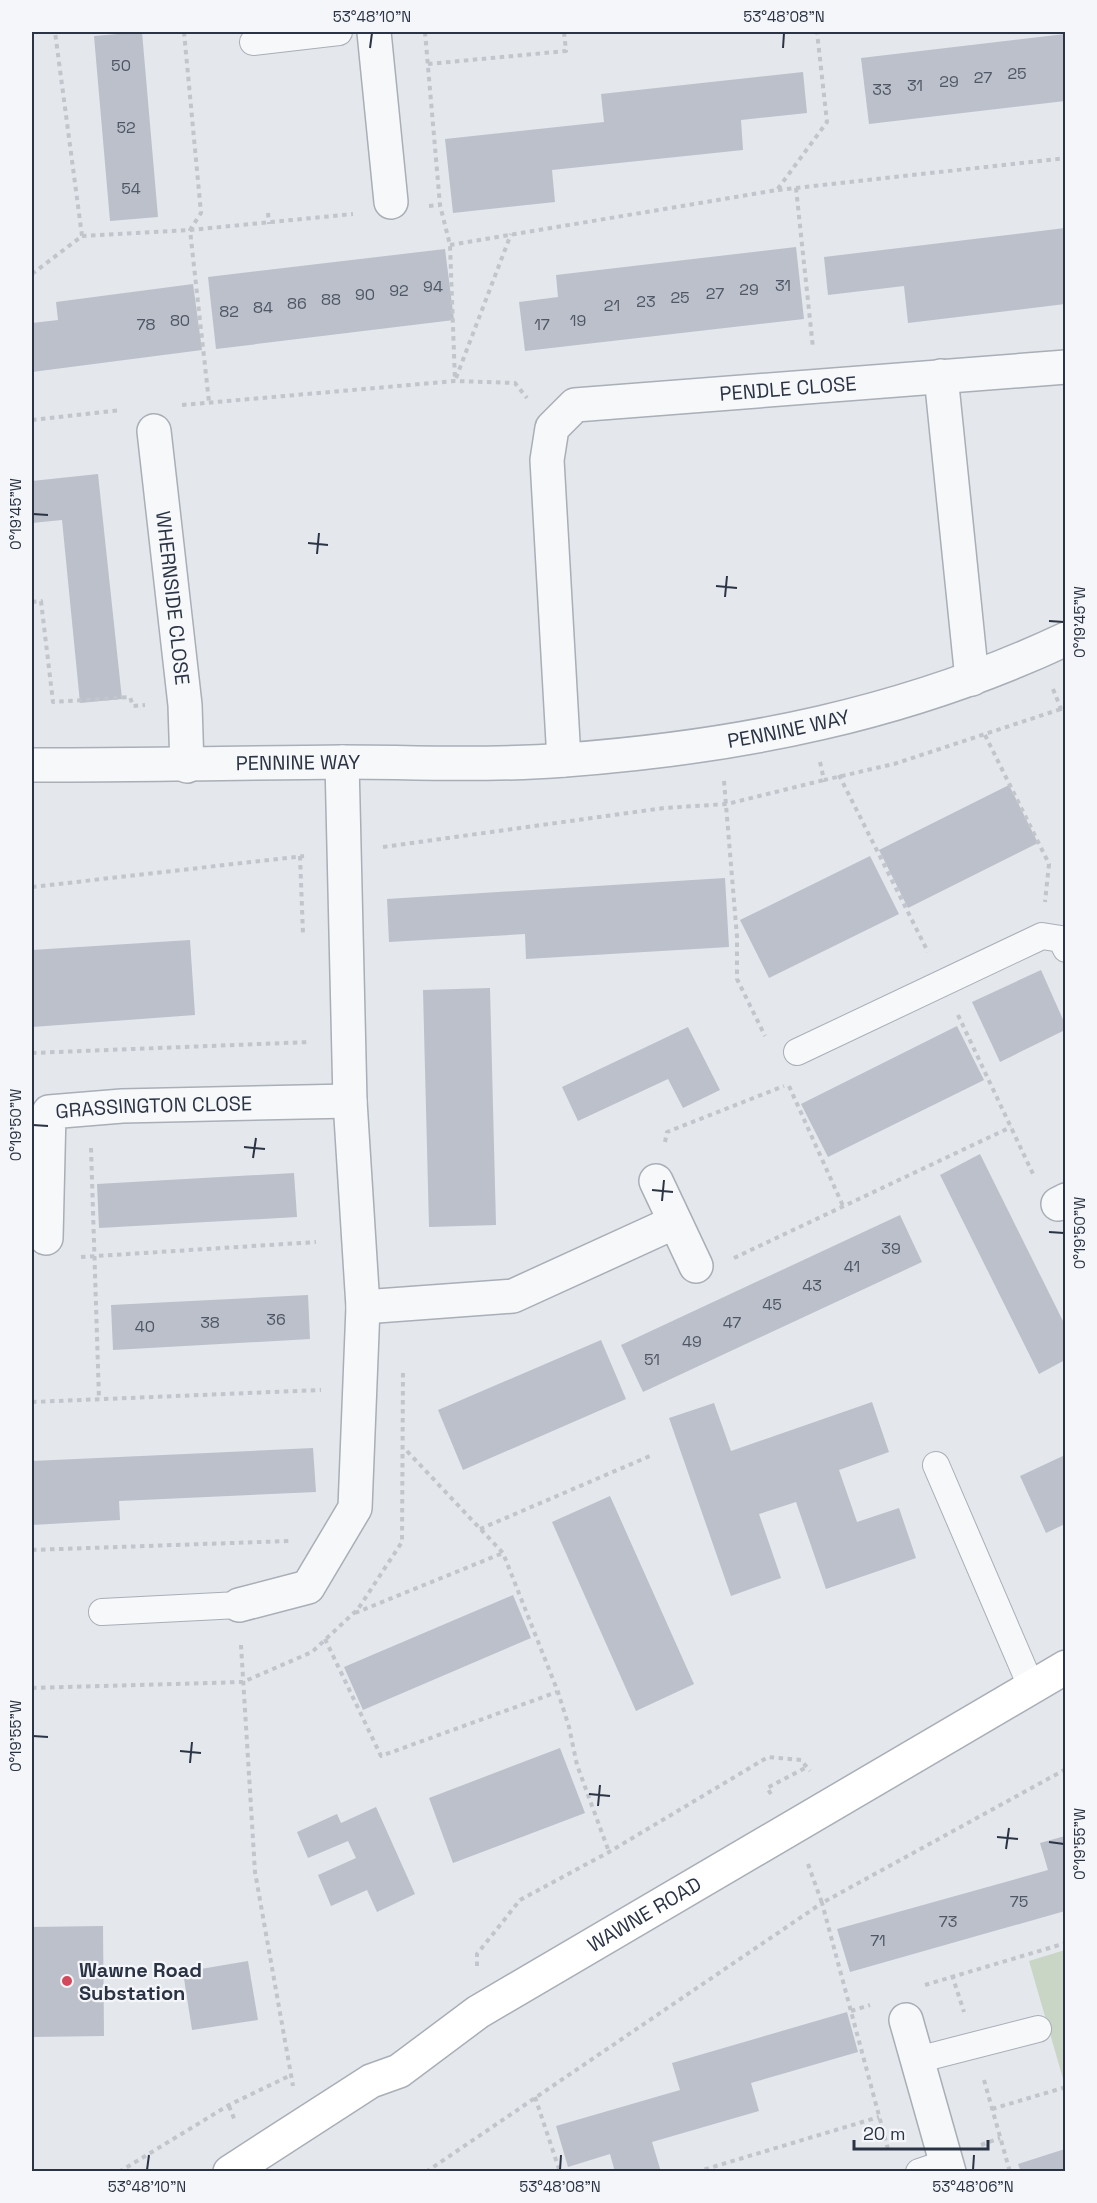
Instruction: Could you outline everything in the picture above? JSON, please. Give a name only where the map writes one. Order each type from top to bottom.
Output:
[{"type":"street","points":[[374,32],[406,205]]},
{"type":"street","name":"PENDLE CLOSE","points":[[552,428],[575,405],[1065,367]]},
{"type":"street","points":[[941,376],[972,679]]},
{"type":"street","points":[[552,428],[547,460],[564,760]]},
{"type":"street","name":"WHERNSIDE CLOSE","points":[[154,431],[185,705],[188,765]]},
{"type":"street","name":"PENNINE WAY","points":[[32,765],[342,762],[469,764],[564,760],[719,744],[814,726],[972,679],[1065,639]]},
{"type":"street","points":[[239,1605],[309,1587],[355,1509],[363,1307],[350,1101],[342,762]]},
{"type":"street","name":"GRASSINGTON CLOSE","points":[[46,1238],[49,1112],[90,1108],[350,1101]]},
{"type":"street","points":[[657,1181],[696,1266]]},
{"type":"street","points":[[363,1307],[513,1296],[675,1222]]},
{"type":"street","name":"WAWNE ROAD","points":[[230,2172],[371,2081],[399,2071],[478,2012],[1065,1667]]},
{"type":"street","points":[[906,2020],[917,2060],[938,2169]]},
{"type":"lane","points":[[253,42],[339,32]]},
{"type":"lane","points":[[797,1052],[1042,936],[1061,939],[1065,949]]},
{"type":"lane","points":[[936,1465],[1031,1686]]},
{"type":"lane","points":[[102,1612],[239,1605]]},
{"type":"lane","points":[[917,2060],[1038,2029]]},
{"type":"path","points":[[55,32],[82,236]]},
{"type":"path","points":[[191,32],[184,32],[201,213],[190,231],[208,402]]},
{"type":"path","points":[[425,32],[440,205],[450,244],[454,381]]},
{"type":"path","points":[[428,64],[566,51],[564,32]]},
{"type":"path","points":[[777,190],[826,122],[817,32]]},
{"type":"path","points":[[450,244],[777,190],[1065,158]]},
{"type":"path","points":[[796,188],[818,385]]},
{"type":"path","points":[[406,205],[440,205]]},
{"type":"path","points":[[268,213],[269,224]]},
{"type":"path","points":[[32,274],[82,236],[190,231],[358,214]]},
{"type":"path","points":[[454,381],[512,233]]},
{"type":"path","points":[[178,405],[454,381],[514,383],[552,428]]},
{"type":"path","points":[[32,420],[124,410]]},
{"type":"path","points":[[32,602],[41,602],[53,702],[130,697],[133,706],[185,705]]},
{"type":"path","points":[[727,804],[894,764],[1061,709]]},
{"type":"path","points":[[814,726],[824,780]]},
{"type":"path","points":[[985,735],[1049,864],[1042,936]]},
{"type":"path","points":[[719,744],[727,804],[737,937],[737,979],[767,1042]]},
{"type":"path","points":[[32,1053],[349,1041]]},
{"type":"path","points":[[657,1181],[667,1132],[788,1084],[843,1206]]},
{"type":"path","points":[[90,1108],[99,1399]]},
{"type":"path","points":[[696,1266],[722,1264],[1011,1127]]},
{"type":"path","points":[[74,1258],[316,1242]]},
{"type":"path","points":[[32,1402],[360,1388]]},
{"type":"path","points":[[408,1451],[503,1553],[558,1692],[569,1727],[577,1765],[609,1852]]},
{"type":"path","points":[[480,1529],[650,1456]]},
{"type":"path","points":[[32,1550],[337,1539]]},
{"type":"path","points":[[352,1615],[503,1553]]},
{"type":"path","points":[[239,1605],[255,1872],[285,2031],[289,2076],[306,2123]]},
{"type":"path","points":[[325,1640],[381,1756],[558,1692]]},
{"type":"path","points":[[478,2012],[477,1954],[520,1900],[609,1852],[768,1757],[801,1760],[837,1801]]},
{"type":"path","points":[[426,2172],[822,1903],[1065,1768]]},
{"type":"path","points":[[794,1826],[822,1903],[891,2161]]},
{"type":"path","points":[[918,1987],[1065,1943]]},
{"type":"path","points":[[851,2011],[873,2003]]},
{"type":"path","points":[[119,2172],[229,2105],[289,2076]]},
{"type":"path","points":[[992,2109],[1065,2087]]},
{"type":"path","points":[[535,2097],[560,2172]]},
{"type":"path","points":[[696,2172],[879,2117]]},
{"type":"green space","points":[[1065,1950],[1065,2081],[1064,2082],[1029,1961]]},
{"type":"building","points":[[142,32],[158,217],[110,221],[94,36]]},
{"type":"building","points":[[1065,34],[1065,101],[869,124],[861,58]]},
{"type":"building","points":[[803,72],[807,113],[741,120],[743,150],[552,170],[555,202],[453,213],[445,139],[604,122],[601,94]]},
{"type":"building","points":[[1065,228],[1065,304],[908,323],[904,286],[828,295],[824,257]]},
{"type":"building","points":[[796,247],[804,319],[525,351],[519,302],[558,297],[556,275]]},
{"type":"building","points":[[445,249],[454,320],[216,349],[208,277]]},
{"type":"building","points":[[193,284],[202,350],[32,372],[32,323],[58,320],[56,302]]},
{"type":"building","points":[[98,474],[122,699],[80,703],[62,520],[32,523],[32,481]]},
{"type":"building","points":[[1009,785],[1038,843],[908,908],[879,850]]},
{"type":"building","points":[[870,856],[899,914],[769,978],[740,920]]},
{"type":"building","points":[[725,878],[729,947],[526,959],[525,934],[389,942],[387,899]]},
{"type":"building","points":[[190,940],[195,1015],[32,1027],[32,950]]},
{"type":"building","points":[[1041,970],[1065,1024],[1065,1030],[1000,1062],[972,1002]]},
{"type":"building","points":[[490,988],[496,1225],[429,1227],[423,990]]},
{"type":"building","points":[[957,1026],[984,1080],[828,1157],[801,1104]]},
{"type":"building","points":[[688,1027],[720,1090],[683,1108],[668,1079],[578,1121],[562,1087]]},
{"type":"building","points":[[980,1154],[1065,1325],[1065,1360],[1039,1374],[940,1175]]},
{"type":"building","points":[[294,1173],[297,1217],[99,1228],[97,1184]]},
{"type":"building","points":[[900,1215],[922,1262],[643,1392],[621,1345]]},
{"type":"building","points":[[308,1295],[310,1339],[113,1350],[111,1305]]},
{"type":"building","points":[[601,1340],[626,1399],[463,1470],[438,1410]]},
{"type":"building","points":[[872,1402],[889,1452],[839,1470],[857,1522],[899,1508],[916,1558],[826,1589],[796,1502],[759,1514],[781,1578],[731,1596],[669,1418],[714,1403],[731,1451]]},
{"type":"building","points":[[313,1448],[316,1492],[119,1501],[120,1520],[32,1525],[32,1461]]},
{"type":"building","points":[[1065,1455],[1065,1524],[1046,1533],[1020,1476]]},
{"type":"building","points":[[610,1496],[694,1684],[636,1711],[552,1522]]},
{"type":"building","points":[[513,1595],[531,1638],[363,1710],[344,1667]]},
{"type":"building","points":[[560,1748],[585,1813],[453,1863],[429,1798]]},
{"type":"building","points":[[376,1807],[415,1894],[377,1912],[367,1890],[331,1906],[318,1875],[356,1858],[348,1841],[308,1858],[297,1832],[337,1814],[341,1823]]},
{"type":"building","points":[[1065,1836],[1065,1911],[850,1972],[837,1929],[1048,1870],[1040,1843]]},
{"type":"building","name":"Wawne Road Substation","points":[[103,1926],[104,2036],[32,2037],[32,1927]]},
{"type":"building","points":[[248,1961],[258,2020],[192,2030],[183,1972]]},
{"type":"building","points":[[847,2012],[858,2052],[751,2083],[759,2111],[652,2142],[661,2172],[615,2172],[610,2154],[568,2167],[556,2126],[680,2090],[672,2063]]},
{"type":"building","points":[[1065,2149],[1065,2172],[1021,2172],[1018,2164]]},
{"type":"place","name":"Wawne Road Substation","points":[[67,1981]]}]
